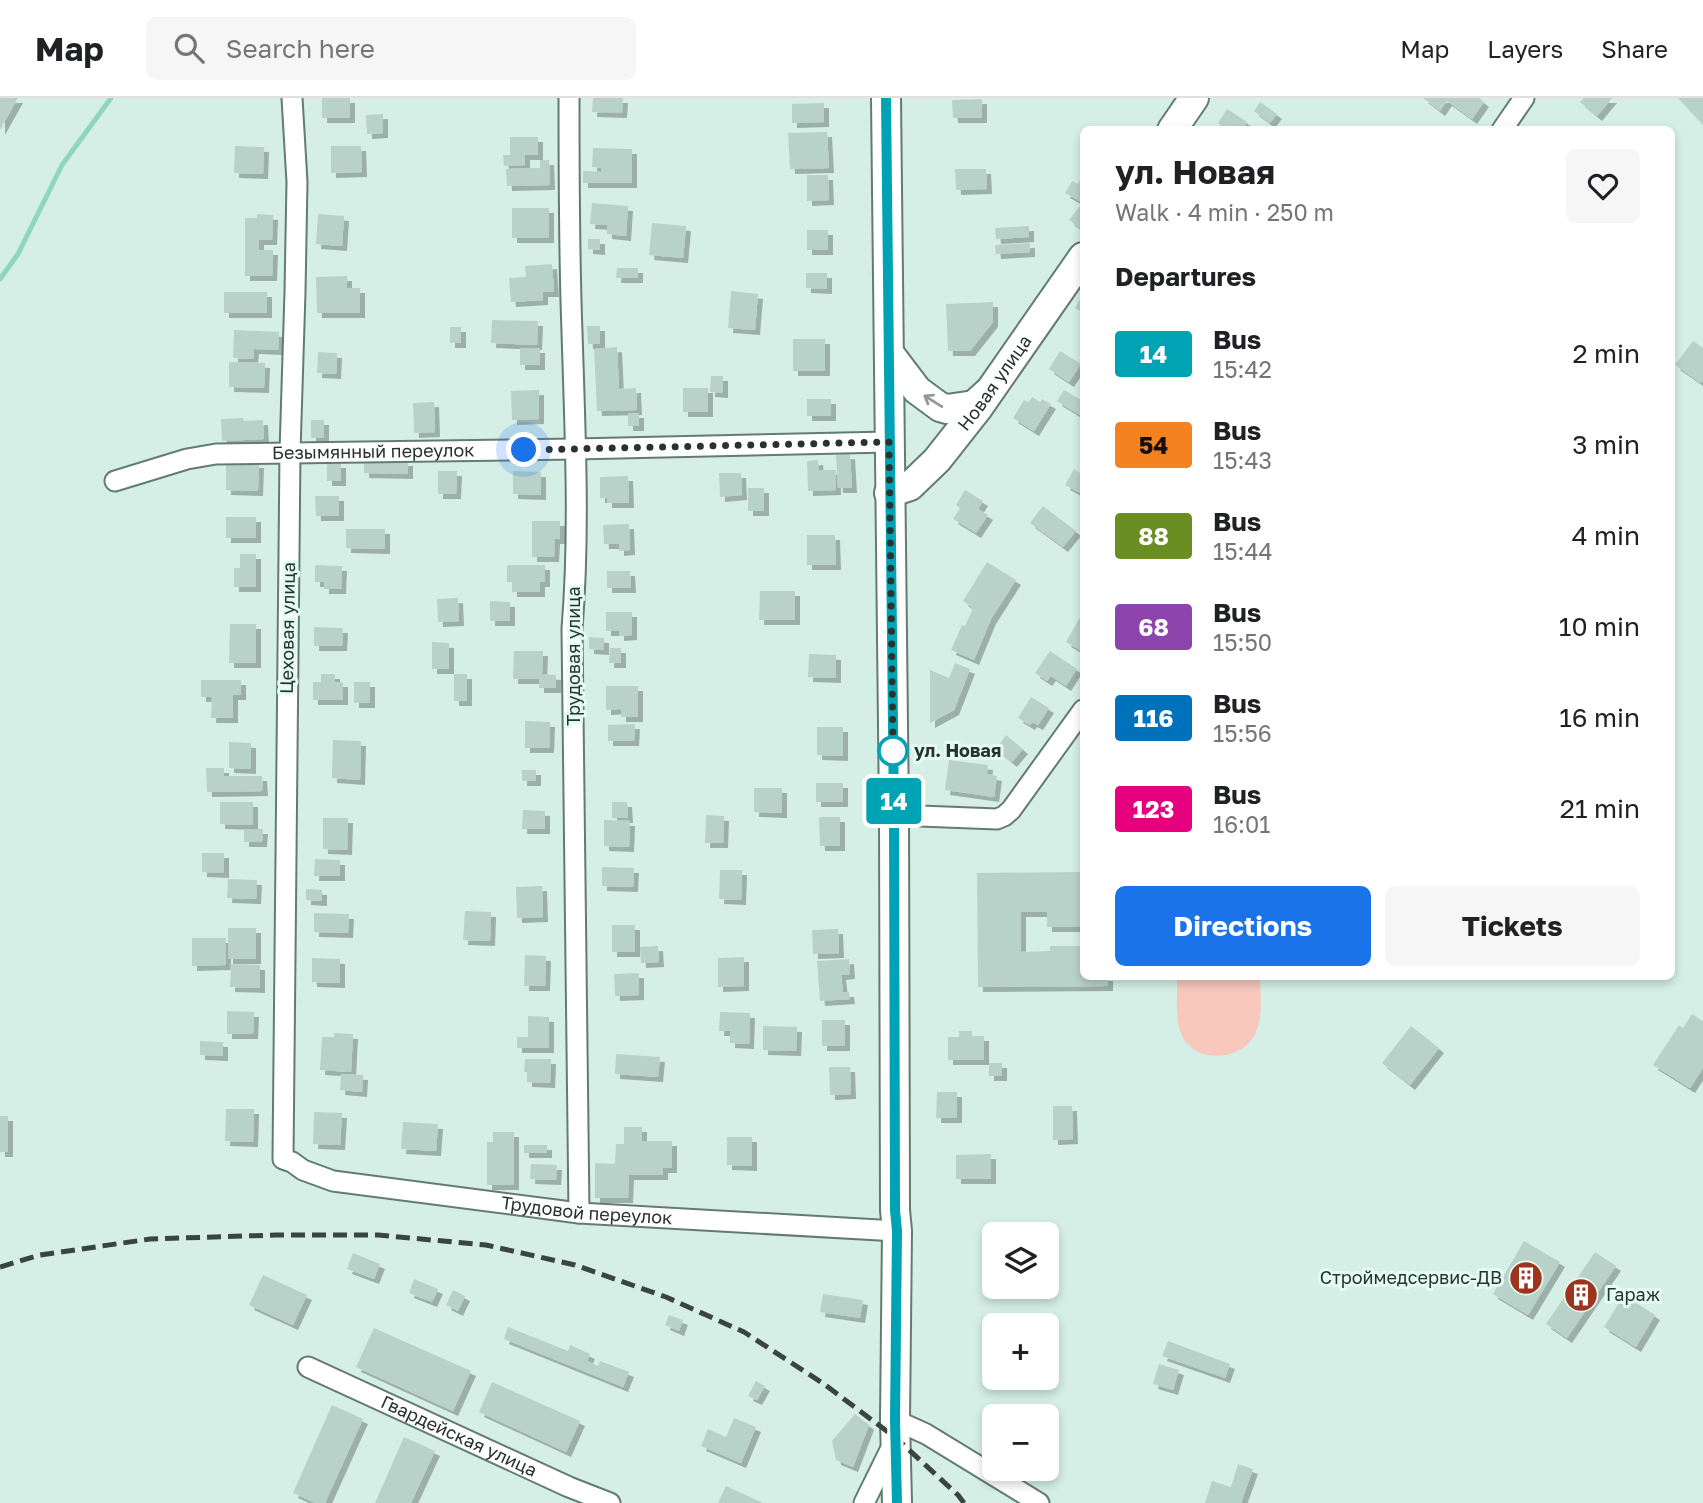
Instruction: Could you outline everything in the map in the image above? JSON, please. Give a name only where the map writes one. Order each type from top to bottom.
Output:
[{"type":"main road","points":[[886,98],[894,815],[897,1503]]},
{"type":"main road","points":[[1175,126],[1194,98]]},
{"type":"main road","name":"Новая улица","points":[[889,493],[910,486],[958,435],[1080,261]]},
{"type":"main road","points":[[889,353],[917,390],[940,407],[947,409],[974,405],[991,390]]},
{"type":"street","name":"Цеховая улица","points":[[283,1159],[290,452],[297,181],[292,98]]},
{"type":"street","name":"Трудовая улица","points":[[569,98],[569,238],[576,449],[575,597],[572,629],[579,1213]]},
{"type":"street","points":[[1505,126],[1524,98]]},
{"type":"street","name":"Безымянный переулок","points":[[115,481],[216,453],[889,442]]},
{"type":"street","points":[[894,815],[997,819],[1004,816],[1080,714]]},
{"type":"street","name":"Трудовой переулок","points":[[283,1159],[333,1181],[579,1213],[897,1231]]},
{"type":"street","name":"Гвардейская улица","points":[[308,1367],[569,1487],[610,1503]]},
{"type":"street","points":[[864,1503],[895,1429],[926,1434],[1039,1503]]},
{"type":"shaded area","points":[[1177,980],[1260,980],[1261,1007],[1257,1029],[1247,1044],[1229,1054],[1207,1055],[1189,1045],[1182,1036],[1177,1007]]},
{"type":"building","points":[[0,98],[18,98],[0,130]]},
{"type":"building","points":[[322,98],[350,98],[350,118],[322,118]]},
{"type":"building","points":[[593,98],[623,98],[622,113],[592,112]]},
{"type":"building","points":[[1423,98],[1479,98],[1484,102],[1472,119],[1447,101],[1440,111]]},
{"type":"building","points":[[1584,98],[1612,98],[1597,116],[1580,102]]},
{"type":"building","points":[[1678,98],[1703,98],[1703,125]]},
{"type":"building","points":[[982,99],[982,118],[953,118],[952,100]]},
{"type":"building","points":[[1260,102],[1277,114],[1270,123],[1254,111]]},
{"type":"building","points":[[824,103],[824,122],[792,123],[792,104]]},
{"type":"building","points":[[1227,109],[1247,122],[1245,126],[1222,126],[1218,123]]},
{"type":"building","points":[[383,114],[383,133],[367,134],[366,115]]},
{"type":"building","points":[[827,132],[829,168],[790,169],[788,133]]},
{"type":"building","points":[[510,137],[538,137],[538,155],[525,155],[525,165],[504,166],[503,155],[510,155]]},
{"type":"building","points":[[235,146],[264,147],[263,174],[234,173]]},
{"type":"building","points":[[331,146],[361,146],[362,172],[331,173]]},
{"type":"building","points":[[593,148],[632,149],[632,183],[583,183],[583,171],[601,172],[601,168],[592,167]]},
{"type":"building","points":[[540,160],[549,160],[550,185],[507,186],[506,169],[540,168]]},
{"type":"building","points":[[955,169],[986,169],[987,189],[956,190]]},
{"type":"building","points":[[807,175],[828,175],[829,200],[807,201]]},
{"type":"building","points":[[1080,180],[1080,201],[1065,193],[1072,181],[1078,184]]},
{"type":"building","points":[[592,203],[628,206],[626,236],[607,234],[607,225],[590,224]]},
{"type":"building","points":[[1080,206],[1080,228],[1069,220]]},
{"type":"building","points":[[512,208],[549,208],[549,238],[512,238]]},
{"type":"building","points":[[257,214],[273,215],[272,240],[259,240],[259,250],[273,250],[272,276],[245,276],[245,218],[257,218]]},
{"type":"building","points":[[318,214],[344,216],[342,246],[316,244]]},
{"type":"building","points":[[652,223],[686,226],[683,258],[649,255]]},
{"type":"building","points":[[1029,226],[1029,237],[996,239],[995,228]]},
{"type":"building","points":[[807,230],[828,230],[828,250],[807,250]]},
{"type":"building","points":[[588,239],[600,239],[600,250],[588,249]]},
{"type":"building","points":[[1030,243],[1030,252],[996,254],[995,245]]},
{"type":"building","points":[[552,264],[554,292],[543,292],[543,300],[511,302],[509,278],[526,277],[525,266]]},
{"type":"building","points":[[617,268],[638,268],[638,278],[616,278]]},
{"type":"building","points":[[806,273],[827,273],[827,289],[806,288]]},
{"type":"building","points":[[347,276],[347,288],[360,288],[360,313],[317,313],[316,277]]},
{"type":"building","points":[[731,291],[758,294],[755,330],[728,328]]},
{"type":"building","points":[[224,292],[267,292],[267,313],[224,313]]},
{"type":"building","points":[[993,302],[993,322],[970,351],[948,351],[946,304]]},
{"type":"building","points":[[492,320],[538,321],[537,345],[491,343]]},
{"type":"building","points":[[587,326],[600,326],[600,344],[588,344]]},
{"type":"building","points":[[450,327],[461,327],[461,343],[450,343]]},
{"type":"building","points":[[234,330],[279,332],[278,350],[254,349],[253,359],[233,358]]},
{"type":"building","points":[[793,339],[825,339],[825,371],[793,371]]},
{"type":"building","points":[[1693,341],[1703,348],[1701,383],[1675,365]]},
{"type":"building","points":[[617,347],[619,389],[636,388],[637,410],[597,411],[594,349]]},
{"type":"building","points":[[520,348],[540,348],[540,365],[520,365]]},
{"type":"building","points":[[1060,351],[1080,363],[1069,382],[1049,369]]},
{"type":"building","points":[[318,352],[337,353],[336,374],[317,373]]},
{"type":"building","points":[[229,362],[265,363],[264,388],[229,387]]},
{"type":"building","points":[[711,376],[723,376],[723,393],[710,392]]},
{"type":"building","points":[[683,388],[708,388],[708,412],[683,412]]},
{"type":"building","points":[[539,390],[539,419],[512,420],[511,391]]},
{"type":"building","points":[[1064,390],[1080,399],[1080,415],[1057,401]]},
{"type":"building","points":[[1032,397],[1051,404],[1034,431],[1013,418],[1024,400],[1029,402]]},
{"type":"building","points":[[807,399],[831,399],[831,416],[807,416]]},
{"type":"building","points":[[434,402],[435,432],[414,433],[413,403]]},
{"type":"building","points":[[628,413],[639,413],[639,426],[628,426]]},
{"type":"building","points":[[243,418],[244,421],[263,420],[264,439],[222,441],[221,419]]},
{"type":"building","points":[[311,420],[324,420],[324,438],[311,438]]},
{"type":"building","points":[[850,454],[852,488],[838,488],[836,455]]},
{"type":"building","points":[[818,460],[819,470],[836,470],[836,490],[808,491],[807,461]]},
{"type":"building","points":[[364,461],[408,461],[408,474],[364,473]]},
{"type":"building","points":[[226,462],[259,463],[258,491],[226,490]]},
{"type":"building","points":[[327,463],[341,463],[341,481],[327,481]]},
{"type":"building","points":[[1074,469],[1080,473],[1080,493],[1065,485]]},
{"type":"building","points":[[438,471],[457,471],[456,494],[438,494]]},
{"type":"building","points":[[513,471],[541,472],[541,495],[513,494]]},
{"type":"building","points":[[719,473],[741,473],[742,495],[720,497]]},
{"type":"building","points":[[628,476],[629,503],[607,503],[607,498],[600,498],[600,477]]},
{"type":"building","points":[[748,488],[764,488],[764,511],[748,511]]},
{"type":"building","points":[[965,490],[983,501],[978,509],[988,515],[976,533],[953,519],[960,508],[956,505]]},
{"type":"building","points":[[315,496],[339,496],[339,516],[316,516]]},
{"type":"building","points":[[1043,506],[1076,531],[1063,547],[1030,523]]},
{"type":"building","points":[[226,517],[256,517],[256,538],[226,538]]},
{"type":"building","points":[[532,521],[560,521],[560,539],[555,539],[554,557],[532,557]]},
{"type":"building","points":[[629,524],[630,550],[619,551],[619,544],[604,544],[603,525]]},
{"type":"building","points":[[346,529],[385,529],[385,549],[346,548]]},
{"type":"building","points":[[807,535],[835,535],[836,565],[807,565]]},
{"type":"building","points":[[240,554],[256,554],[256,587],[234,587],[234,568],[240,568]]},
{"type":"building","points":[[987,562],[1016,580],[991,619],[974,660],[951,650],[973,608],[963,601]]},
{"type":"building","points":[[315,565],[342,566],[341,589],[324,589],[324,582],[315,582]]},
{"type":"building","points":[[507,565],[545,565],[545,582],[540,582],[540,592],[512,592],[512,582],[507,582]]},
{"type":"building","points":[[607,571],[630,571],[631,588],[607,588]]},
{"type":"building","points":[[760,591],[795,591],[795,620],[759,620]]},
{"type":"building","points":[[458,598],[459,621],[438,622],[437,599]]},
{"type":"building","points":[[490,601],[510,602],[510,621],[490,621]]},
{"type":"building","points":[[606,612],[632,612],[632,635],[619,636],[619,631],[606,631]]},
{"type":"building","points":[[1080,617],[1080,650],[1066,642]]},
{"type":"building","points":[[230,624],[256,624],[256,663],[229,663]]},
{"type":"building","points":[[314,627],[343,628],[342,646],[314,646]]},
{"type":"building","points":[[589,637],[604,638],[604,650],[589,649]]},
{"type":"building","points":[[432,642],[449,643],[449,669],[432,669]]},
{"type":"building","points":[[610,648],[621,648],[621,663],[609,663]]},
{"type":"building","points":[[514,651],[543,651],[542,674],[556,675],[556,688],[539,688],[539,679],[513,679]]},
{"type":"building","points":[[1050,651],[1077,669],[1066,686],[1051,676],[1047,681],[1035,673]]},
{"type":"building","points":[[809,654],[836,655],[836,678],[808,677]]},
{"type":"building","points":[[955,663],[970,669],[954,710],[930,723],[930,670],[949,678]]},
{"type":"building","points":[[321,674],[335,674],[335,682],[343,682],[343,700],[313,700],[313,682],[321,682]]},
{"type":"building","points":[[454,674],[467,674],[467,701],[454,701]]},
{"type":"building","points":[[201,680],[241,680],[241,695],[233,695],[233,718],[211,718],[212,697],[201,697]]},
{"type":"building","points":[[354,682],[370,682],[370,703],[354,703]]},
{"type":"building","points":[[606,686],[638,686],[638,717],[621,717],[621,709],[606,710]]},
{"type":"building","points":[[1031,697],[1049,708],[1038,725],[1032,722],[1030,725],[1018,718]]},
{"type":"building","points":[[525,721],[550,722],[549,748],[525,748]]},
{"type":"building","points":[[635,724],[634,741],[608,741],[608,725]]},
{"type":"building","points":[[817,727],[843,727],[843,756],[817,755]]},
{"type":"building","points":[[1006,735],[1023,749],[1012,762],[996,749]]},
{"type":"building","points":[[333,740],[361,741],[360,780],[332,778]]},
{"type":"building","points":[[229,742],[251,743],[251,769],[229,768]]},
{"type":"building","points":[[949,760],[988,765],[987,774],[997,776],[994,797],[945,790]]},
{"type":"building","points":[[206,768],[224,768],[224,776],[262,776],[263,791],[207,792]]},
{"type":"building","points":[[522,770],[536,770],[536,781],[522,781]]},
{"type":"building","points":[[816,783],[843,783],[843,802],[816,802]]},
{"type":"building","points":[[754,788],[782,788],[782,813],[754,812]]},
{"type":"building","points":[[220,802],[253,802],[253,825],[220,824]]},
{"type":"building","points":[[612,802],[627,802],[628,818],[612,818]]},
{"type":"building","points":[[523,810],[545,811],[545,829],[522,829]]},
{"type":"building","points":[[706,815],[724,816],[723,843],[705,843]]},
{"type":"building","points":[[819,817],[840,817],[840,846],[820,846]]},
{"type":"building","points":[[323,818],[348,818],[347,850],[323,849]]},
{"type":"building","points":[[604,820],[630,821],[629,847],[604,846]]},
{"type":"building","points":[[244,829],[263,829],[262,842],[244,842]]},
{"type":"building","points":[[202,853],[224,853],[224,873],[202,872]]},
{"type":"building","points":[[315,859],[340,860],[340,876],[314,876]]},
{"type":"building","points":[[602,867],[634,868],[633,887],[602,886]]},
{"type":"building","points":[[720,870],[742,870],[741,900],[719,899]]},
{"type":"building","points":[[1080,872],[1080,927],[1047,927],[1047,912],[1021,912],[1021,952],[1050,951],[1050,946],[1080,946],[1080,980],[1108,980],[1108,986],[978,987],[977,873]]},
{"type":"building","points":[[228,879],[257,880],[256,899],[227,898]]},
{"type":"building","points":[[542,886],[543,917],[517,918],[516,887]]},
{"type":"building","points":[[306,889],[322,890],[322,901],[306,900]]},
{"type":"building","points":[[465,911],[491,912],[490,941],[463,940]]},
{"type":"building","points":[[314,913],[349,914],[348,933],[314,932]]},
{"type":"building","points":[[612,925],[635,925],[635,952],[612,952]]},
{"type":"building","points":[[228,928],[256,928],[256,959],[228,959]]},
{"type":"building","points":[[838,929],[839,953],[813,954],[812,930]]},
{"type":"building","points":[[192,938],[226,938],[226,965],[192,966]]},
{"type":"building","points":[[658,946],[659,962],[641,963],[640,947]]},
{"type":"building","points":[[525,955],[546,956],[545,986],[524,986]]},
{"type":"building","points":[[744,957],[744,986],[718,987],[718,958]]},
{"type":"building","points":[[312,958],[340,959],[340,983],[312,982]]},
{"type":"building","points":[[849,959],[850,974],[841,975],[843,992],[849,992],[850,999],[820,1001],[817,961]]},
{"type":"building","points":[[231,964],[260,965],[260,988],[230,987]]},
{"type":"building","points":[[639,973],[639,995],[615,996],[614,974]]},
{"type":"building","points":[[227,1011],[254,1012],[253,1034],[227,1034]]},
{"type":"building","points":[[720,1012],[750,1013],[749,1044],[730,1043],[730,1031],[719,1031]]},
{"type":"building","points":[[1692,1014],[1703,1021],[1703,1068],[1690,1088],[1653,1065],[1679,1025],[1683,1028]]},
{"type":"building","points":[[528,1016],[549,1017],[549,1048],[517,1048],[517,1037],[528,1037]]},
{"type":"building","points":[[822,1020],[845,1020],[845,1046],[822,1046]]},
{"type":"building","points":[[763,1026],[797,1027],[796,1051],[763,1050]]},
{"type":"building","points":[[1411,1026],[1439,1048],[1410,1085],[1382,1063]]},
{"type":"building","points":[[959,1031],[972,1031],[972,1036],[984,1036],[984,1060],[948,1060],[948,1037],[959,1037]]},
{"type":"building","points":[[334,1033],[353,1034],[351,1072],[320,1070],[322,1037],[334,1037]]},
{"type":"building","points":[[200,1041],[223,1042],[223,1056],[200,1055]]},
{"type":"building","points":[[616,1054],[660,1057],[658,1077],[615,1074]]},
{"type":"building","points":[[525,1059],[551,1059],[550,1083],[527,1082],[527,1072],[524,1072]]},
{"type":"building","points":[[989,1063],[1002,1063],[1002,1076],[989,1076]]},
{"type":"building","points":[[829,1067],[850,1067],[851,1094],[830,1095]]},
{"type":"building","points":[[341,1074],[363,1075],[362,1092],[340,1090]]},
{"type":"building","points":[[937,1092],[957,1092],[957,1118],[936,1118]]},
{"type":"building","points":[[1053,1106],[1072,1106],[1073,1139],[1053,1140]]},
{"type":"building","points":[[226,1109],[254,1109],[253,1142],[225,1141]]},
{"type":"building","points":[[314,1112],[342,1113],[340,1145],[313,1144]]},
{"type":"building","points":[[0,1116],[8,1116],[8,1152],[0,1152]]},
{"type":"building","points":[[403,1122],[438,1124],[436,1151],[401,1149]]},
{"type":"building","points":[[624,1127],[642,1127],[642,1141],[672,1141],[672,1168],[663,1168],[663,1175],[629,1175],[628,1198],[595,1198],[595,1163],[615,1164],[616,1144],[624,1144]]},
{"type":"building","points":[[493,1132],[514,1132],[514,1185],[487,1185],[487,1142],[493,1142]]},
{"type":"building","points":[[727,1137],[752,1137],[752,1166],[727,1165]]},
{"type":"building","points":[[524,1145],[547,1145],[547,1153],[524,1153]]},
{"type":"building","points":[[991,1154],[991,1179],[956,1179],[956,1155]]},
{"type":"building","points":[[531,1164],[557,1165],[556,1180],[530,1179]]},
{"type":"building","name":"Строймедсервис-ДВ","points":[[1524,1241],[1560,1262],[1528,1315],[1493,1294]]},
{"type":"building","name":"Гараж","points":[[1595,1252],[1616,1266],[1567,1338],[1546,1324]]},
{"type":"building","points":[[353,1253],[380,1264],[374,1279],[347,1269]]},
{"type":"building","points":[[263,1275],[307,1295],[293,1325],[249,1305]]},
{"type":"building","points":[[414,1279],[438,1289],[432,1302],[409,1293]]},
{"type":"building","points":[[453,1290],[465,1296],[458,1311],[446,1305]]},
{"type":"building","points":[[823,1294],[863,1300],[860,1318],[820,1312]]},
{"type":"building","points":[[1624,1295],[1655,1315],[1636,1347],[1604,1327]]},
{"type":"building","points":[[669,1315],[683,1320],[679,1331],[665,1325]]},
{"type":"building","points":[[508,1327],[568,1351],[570,1345],[590,1354],[587,1361],[598,1366],[600,1361],[629,1372],[623,1387],[504,1339]]},
{"type":"building","points":[[374,1328],[471,1371],[453,1411],[356,1367]]},
{"type":"building","points":[[1168,1341],[1230,1364],[1225,1378],[1162,1356]]},
{"type":"building","points":[[1159,1364],[1179,1370],[1173,1390],[1153,1384]]},
{"type":"building","points":[[756,1381],[765,1386],[757,1400],[748,1396]]},
{"type":"building","points":[[492,1382],[580,1421],[566,1452],[479,1412]]},
{"type":"building","points":[[332,1405],[363,1419],[325,1503],[315,1503],[293,1493]]},
{"type":"building","points":[[855,1414],[869,1425],[853,1467],[836,1460],[832,1441]]},
{"type":"building","points":[[734,1418],[756,1427],[741,1463],[701,1446],[708,1429],[726,1437]]},
{"type":"building","points":[[404,1437],[435,1451],[411,1503],[375,1503]]},
{"type":"building","points":[[1238,1464],[1253,1469],[1241,1503],[1205,1503],[1212,1481],[1231,1487]]},
{"type":"building","points":[[726,1486],[763,1503],[718,1503]]},
{"type":"waterway","points":[[0,279],[18,254],[62,165],[111,98]]},
{"type":"railway","points":[[0,1267],[40,1255],[150,1239],[276,1235],[378,1235],[486,1245],[575,1265],[666,1297],[744,1332],[824,1384],[896,1438],[964,1503]]},
{"type":"bus line","name":"14","points":[[886,98],[894,815],[897,1503]]},
{"type":"place","name":"ул. Новая","points":[[893,751]]},
{"type":"place","name":"Строймедсервис-ДВ","points":[[1526,1278]]},
{"type":"place","name":"Гараж","points":[[1581,1295]]},
{"type":"route","points":[[524,450],[889,442],[893,751]]}]
